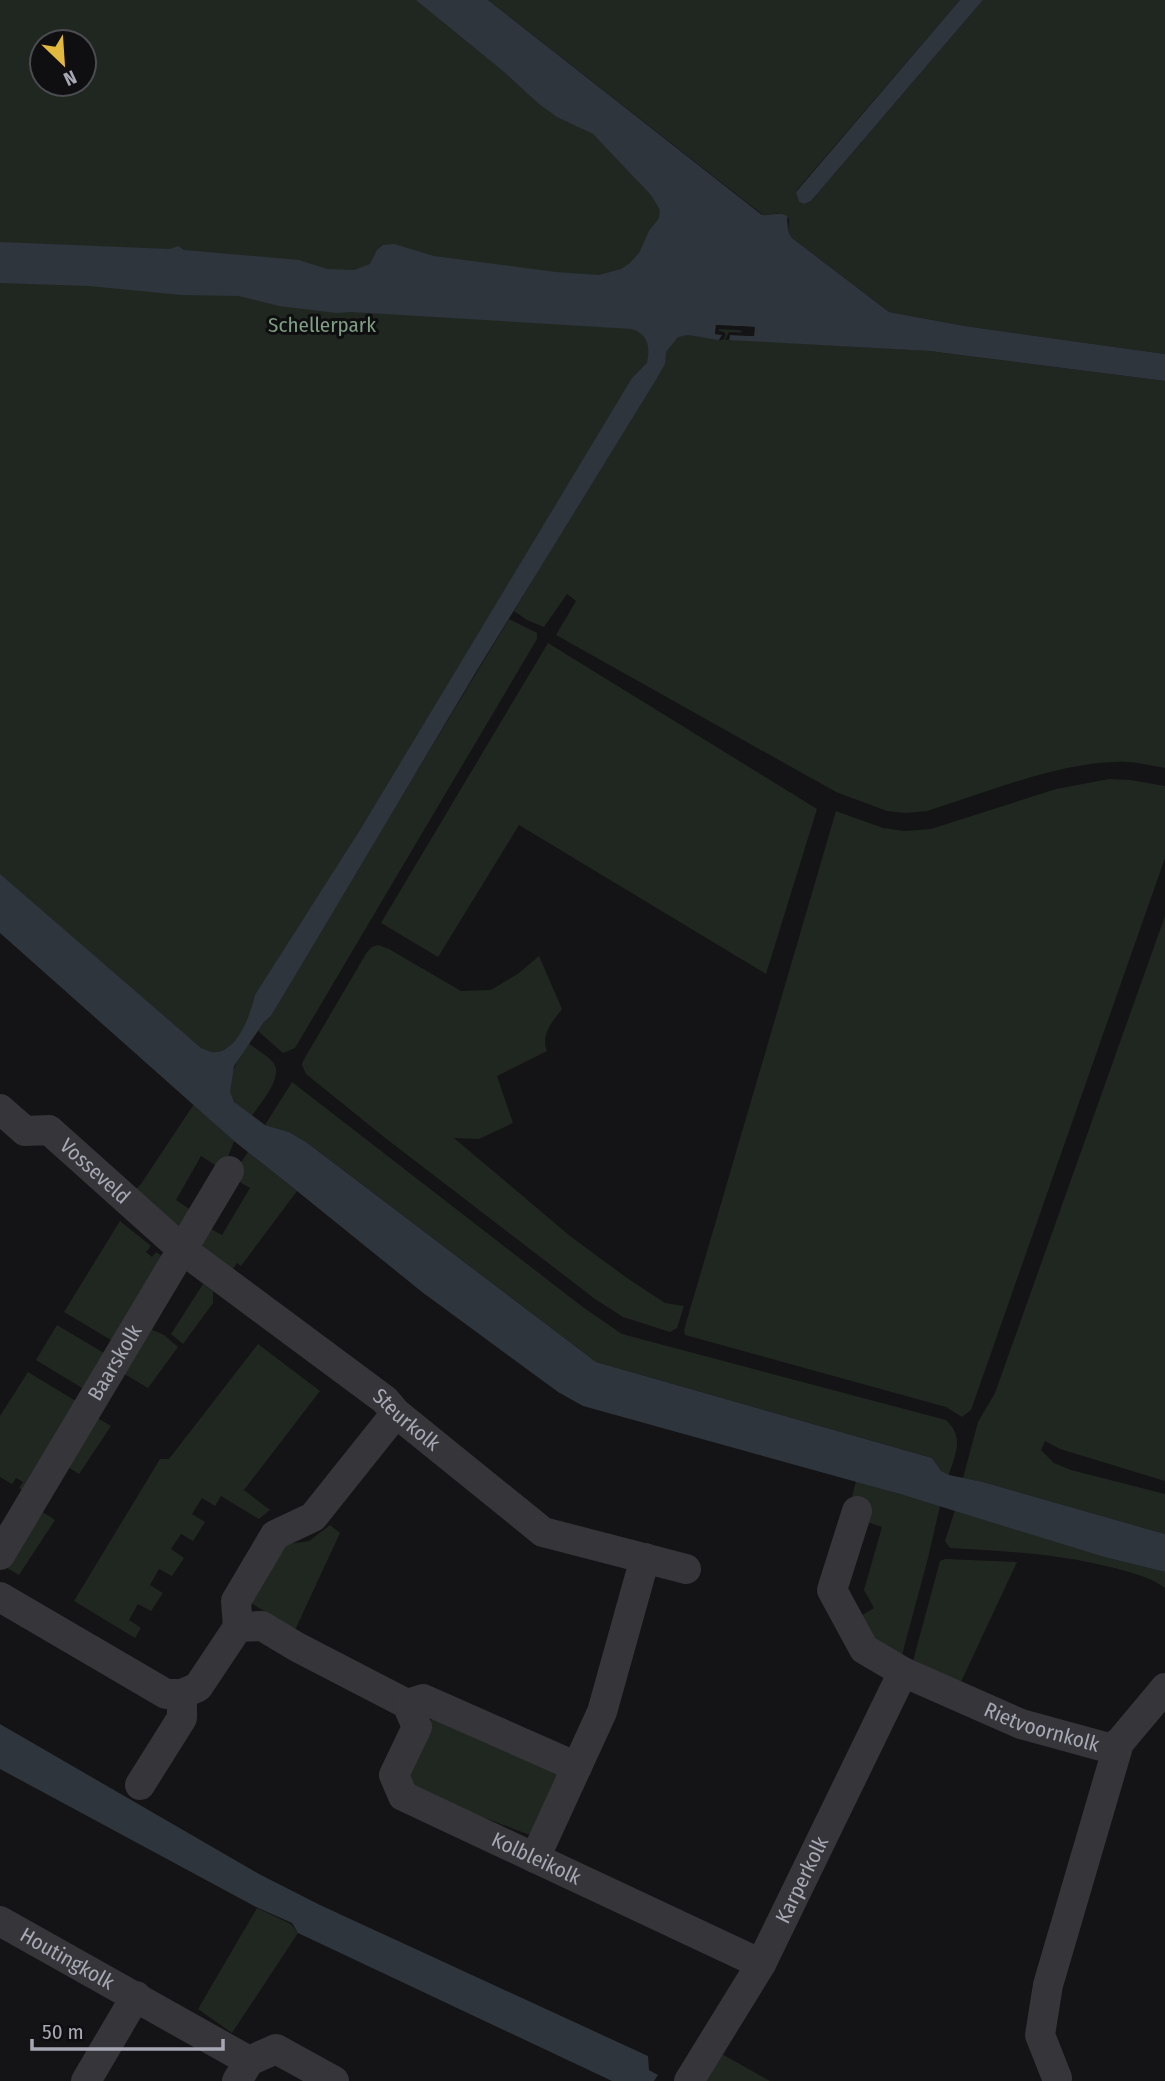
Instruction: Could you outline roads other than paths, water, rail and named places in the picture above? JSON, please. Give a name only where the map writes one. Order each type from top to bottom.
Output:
[{"type":"street","name":"Vosseveld","points":[[0,1109],[25,1131],[48,1130],[183,1250]]},
{"type":"street","name":"Baarskolk","points":[[0,1555],[11,1512],[183,1250],[229,1171]]},
{"type":"street","name":"Steurkolk","points":[[183,1250],[385,1400],[396,1413],[543,1532],[686,1569]]},
{"type":"street","points":[[0,1597],[166,1694],[183,1694],[198,1687],[237,1627],[236,1601],[275,1535],[313,1517],[396,1413]]},
{"type":"street","name":"Rietvoornkolk","points":[[857,1511],[832,1590],[864,1649],[903,1672],[1021,1724],[1105,1747],[1119,1743]]},
{"type":"street","points":[[535,1858],[602,1712],[645,1558]]},
{"type":"street","points":[[237,1627],[262,1626],[407,1704],[426,1700],[577,1767]]},
{"type":"street","name":"Karperkolk","points":[[689,2081],[761,1964],[903,1672]]},
{"type":"street","points":[[1119,1743],[1165,1688]]},
{"type":"street","points":[[140,1786],[182,1718],[183,1694]]},
{"type":"street","name":"Kolbleikolk","points":[[407,1704],[417,1727],[394,1775],[403,1796],[761,1964]]},
{"type":"street","name":"Rietvoornkolk","points":[[1062,2080],[1040,2035],[1048,1985],[1119,1743]]},
{"type":"street","name":"Houtingkolk","points":[[0,1921],[136,1996],[243,2071],[276,2049],[334,2081]]},
{"type":"street","name":"Houtingkolk","points":[[86,2081],[136,1996]]},
{"type":"park label","name":"Schellerpark","points":[[322,325]]}]
